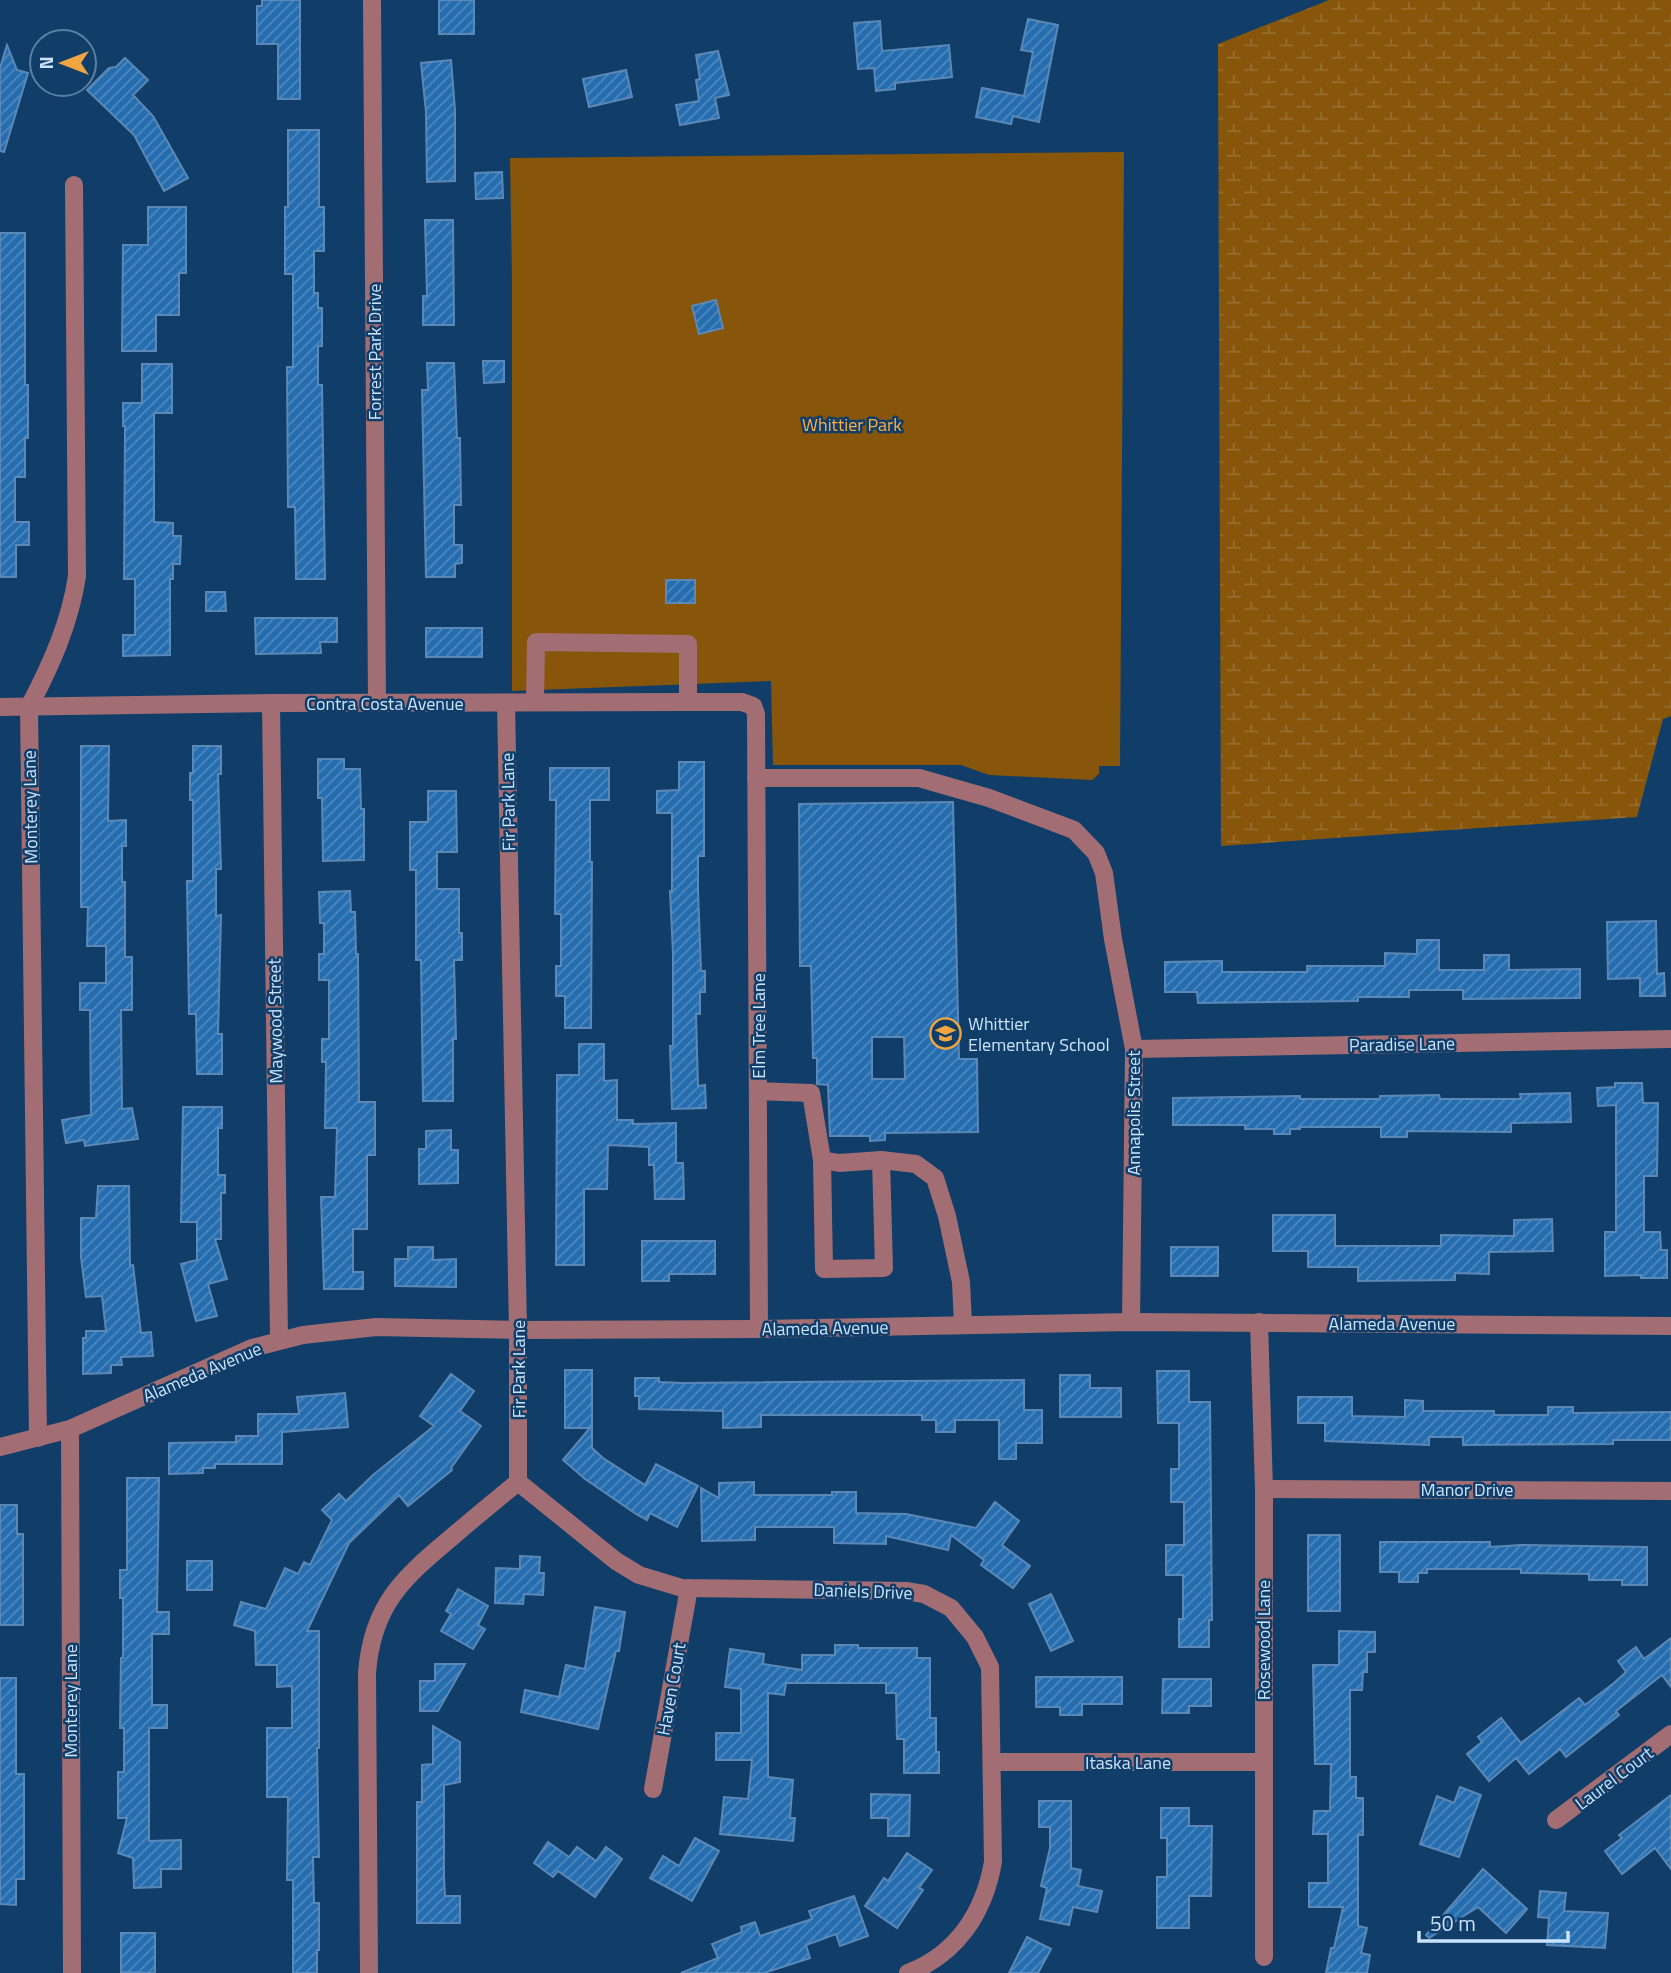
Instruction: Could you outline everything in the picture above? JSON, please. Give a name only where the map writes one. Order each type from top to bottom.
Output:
[{"type":"street","name":"Forrest Park Drive","points":[[372,0],[377,703]]},
{"type":"street","name":"Monterey Lane","points":[[38,1438],[29,707],[66,624],[77,576],[74,185]]},
{"type":"street","points":[[535,702],[536,642],[688,644],[688,702]]},
{"type":"street","name":"Contra Costa Avenue","points":[[0,707],[271,703],[746,703],[754,708],[756,722]]},
{"type":"street","name":"Maywood Street","points":[[271,703],[279,1340]]},
{"type":"street","name":"Fir Park Lane","points":[[506,703],[518,1330],[518,1482]]},
{"type":"street","name":"Elm Tree Lane","points":[[756,722],[759,1329]]},
{"type":"street","name":"Annapolis Street","points":[[756,778],[919,778],[989,798],[1074,830],[1096,853],[1104,873],[1134,1049],[1132,1322]]},
{"type":"street","name":"Paradise Lane","points":[[1134,1049],[1671,1039]]},
{"type":"street","points":[[758,1091],[811,1093],[822,1160],[824,1269],[884,1268],[881,1160]]},
{"type":"street","points":[[822,1160],[839,1163],[881,1160],[916,1164],[935,1178],[947,1216],[961,1282],[963,1325]]},
{"type":"street","name":"Alameda Avenue","points":[[0,1447],[70,1429],[229,1358],[279,1340],[330,1331],[376,1327],[518,1330],[759,1329],[1132,1322],[1671,1326]]},
{"type":"street","name":"Rosewood Lane","points":[[1259,1322],[1264,1489],[1264,1957]]},
{"type":"street","name":"Monterey Lane","points":[[70,1429],[72,1973]]},
{"type":"street","points":[[369,1973],[367,1673],[373,1635],[396,1589],[413,1570],[518,1482]]},
{"type":"street","name":"Daniels Drive","points":[[518,1482],[616,1561],[639,1575],[689,1588],[880,1590],[924,1594],[939,1600],[964,1622],[984,1651],[990,1667],[993,1862],[989,1884],[971,1924],[956,1942],[939,1956],[908,1973]]},
{"type":"street","name":"Manor Drive","points":[[1264,1489],[1671,1491]]},
{"type":"street","name":"Haven Court","points":[[653,1790],[689,1588]]},
{"type":"street","name":"Laurel Court","points":[[1556,1820],[1671,1734]]},
{"type":"street","name":"Itaska Lane","points":[[993,1762],[1263,1762]]},
{"type":"green space","points":[[1329,0],[1671,0],[1671,716],[1663,719],[1637,817],[1221,846],[1218,44]]},
{"type":"green space","name":"Whittier Park","points":[[1124,152],[1120,766],[1099,766],[1099,774],[1092,780],[989,775],[961,765],[773,765],[771,681],[512,691],[510,158]]},
{"type":"building","points":[[262,0],[300,0],[300,99],[278,99],[278,44],[257,44],[257,6],[262,6]]},
{"type":"building","points":[[439,0],[474,0],[474,34],[439,34]]},
{"type":"building","points":[[1028,19],[1058,25],[1039,122],[1013,116],[1011,124],[976,117],[982,88],[1024,96],[1033,52],[1021,50]]},
{"type":"building","points":[[880,21],[882,51],[949,45],[952,77],[895,83],[895,89],[876,91],[874,68],[858,69],[854,23]]},
{"type":"building","points":[[7,45],[17,70],[28,73],[4,152],[0,151],[0,68]]},
{"type":"building","points":[[718,51],[729,95],[715,98],[719,118],[680,125],[676,105],[699,101],[696,80],[700,79],[696,55]]},
{"type":"building","points":[[125,58],[148,80],[133,95],[153,116],[188,178],[164,191],[134,135],[95,98],[98,98],[98,79],[109,68],[116,67]]},
{"type":"building","points":[[451,60],[455,110],[455,181],[427,182],[426,112],[421,63]]},
{"type":"building","points":[[626,70],[632,97],[589,107],[583,79]]},
{"type":"building","points":[[288,130],[319,130],[319,207],[324,207],[324,251],[314,251],[314,293],[318,293],[318,308],[322,308],[318,385],[322,385],[325,579],[296,579],[295,507],[288,507],[287,367],[293,367],[293,274],[285,274]]},
{"type":"building","points":[[502,172],[503,198],[476,199],[475,173]]},
{"type":"building","points":[[148,207],[186,207],[186,273],[179,273],[179,315],[156,315],[156,351],[122,351],[123,245],[148,245]]},
{"type":"building","points":[[425,220],[453,220],[454,325],[423,325],[423,296],[427,296]]},
{"type":"building","points":[[0,233],[25,233],[25,385],[28,385],[28,438],[25,438],[25,477],[15,477],[15,522],[29,522],[29,545],[16,545],[16,577],[0,577]]},
{"type":"building","points":[[716,300],[723,328],[699,334],[692,306]]},
{"type":"building","points":[[483,361],[504,361],[504,382],[484,383]]},
{"type":"building","points":[[427,363],[454,363],[457,438],[460,438],[461,505],[454,505],[454,545],[462,545],[462,563],[455,564],[455,577],[426,577],[422,390],[428,390]]},
{"type":"building","points":[[142,364],[172,364],[172,413],[154,413],[154,522],[173,523],[173,536],[181,536],[180,564],[173,564],[173,579],[170,579],[170,655],[123,656],[123,635],[135,635],[135,579],[124,579],[123,403],[142,403]]},
{"type":"building","points":[[666,580],[695,580],[695,603],[666,603]]},
{"type":"building","points":[[206,592],[225,592],[226,611],[206,611]]},
{"type":"building","points":[[255,618],[337,618],[337,642],[320,642],[321,653],[256,654]]},
{"type":"building","points":[[426,628],[482,628],[482,657],[426,657]]},
{"type":"building","points":[[81,746],[109,746],[108,821],[126,820],[126,846],[122,846],[122,882],[125,882],[125,957],[132,957],[132,1010],[121,1010],[122,1109],[132,1108],[138,1139],[85,1146],[84,1140],[66,1143],[62,1120],[91,1115],[90,1010],[80,1010],[80,983],[106,983],[106,946],[87,946],[88,907],[81,907]]},
{"type":"building","points":[[193,746],[221,746],[221,774],[218,774],[221,869],[216,869],[216,916],[221,915],[218,1034],[222,1034],[222,1074],[197,1074],[196,1014],[189,1014],[187,881],[193,881],[193,800],[190,800],[190,773],[193,773]]},
{"type":"building","points":[[318,759],[344,759],[344,769],[360,769],[361,809],[364,809],[364,860],[323,861]]},
{"type":"building","points":[[679,762],[704,762],[704,856],[698,856],[698,890],[701,971],[705,971],[705,992],[700,992],[700,1014],[696,1014],[698,1086],[705,1085],[706,1108],[672,1109],[672,813],[657,813],[657,791],[679,790]]},
{"type":"building","points":[[550,768],[609,768],[609,800],[590,800],[591,1028],[565,1028],[565,996],[556,996],[556,966],[561,966],[561,914],[555,914],[556,800],[550,800]]},
{"type":"building","points":[[428,791],[456,791],[457,852],[437,852],[437,889],[459,889],[459,933],[462,933],[462,960],[454,960],[456,1039],[453,1039],[453,1101],[423,1101],[421,960],[416,960],[416,870],[410,870],[410,822],[428,822]]},
{"type":"building","points":[[953,802],[959,1059],[977,1059],[978,1132],[885,1133],[885,1140],[870,1141],[870,1136],[830,1136],[828,1085],[817,1084],[817,1058],[813,1058],[811,966],[800,966],[799,804]],"holes":[[[872,1037],[904,1037],[905,1079],[872,1079]]]},
{"type":"building","points":[[350,891],[351,912],[355,912],[358,954],[359,1102],[375,1102],[375,1155],[367,1155],[367,1229],[353,1229],[353,1272],[363,1272],[363,1289],[324,1289],[321,1197],[335,1197],[337,1128],[325,1128],[326,1062],[322,1062],[322,1039],[329,1039],[329,980],[319,980],[319,954],[324,954],[324,923],[320,923],[319,892]]},
{"type":"building","points":[[1656,921],[1657,974],[1664,973],[1665,996],[1640,996],[1640,978],[1608,979],[1607,922]]},
{"type":"building","points":[[1417,940],[1439,940],[1439,970],[1484,970],[1484,955],[1509,955],[1509,970],[1580,969],[1580,998],[1463,999],[1463,990],[1409,990],[1409,997],[1358,997],[1358,1001],[1198,1003],[1197,992],[1165,992],[1165,962],[1222,961],[1222,972],[1307,972],[1307,966],[1385,966],[1385,953],[1417,954]]},
{"type":"building","points":[[579,1044],[604,1044],[604,1081],[617,1080],[617,1120],[633,1120],[633,1124],[676,1123],[676,1163],[683,1163],[684,1199],[655,1199],[654,1165],[649,1165],[649,1147],[608,1145],[607,1189],[584,1189],[584,1265],[556,1265],[557,1075],[579,1075]]},
{"type":"building","points":[[1615,1083],[1642,1083],[1643,1103],[1658,1103],[1657,1176],[1644,1176],[1644,1232],[1660,1232],[1661,1250],[1667,1250],[1667,1278],[1641,1278],[1641,1275],[1605,1276],[1605,1232],[1616,1232],[1616,1105],[1598,1106],[1597,1088],[1615,1087]]},
{"type":"building","points":[[1570,1093],[1571,1122],[1511,1123],[1511,1132],[1407,1131],[1407,1137],[1381,1137],[1381,1127],[1300,1127],[1290,1129],[1290,1134],[1274,1134],[1274,1129],[1245,1129],[1245,1125],[1173,1125],[1173,1098],[1300,1096],[1300,1099],[1380,1099],[1380,1096],[1439,1095],[1440,1099],[1521,1099],[1520,1094]]},
{"type":"building","points":[[183,1107],[222,1107],[222,1128],[218,1128],[218,1175],[225,1175],[225,1193],[221,1193],[221,1239],[215,1239],[227,1279],[208,1284],[217,1316],[196,1321],[181,1264],[197,1260],[197,1222],[181,1222]]},
{"type":"building","points":[[451,1130],[451,1150],[458,1150],[458,1183],[419,1184],[419,1149],[426,1149],[426,1131]]},
{"type":"building","points":[[98,1186],[129,1186],[130,1266],[133,1265],[141,1333],[151,1332],[153,1356],[121,1357],[122,1365],[111,1365],[111,1373],[83,1374],[83,1338],[86,1338],[86,1331],[106,1331],[102,1296],[86,1297],[81,1257],[81,1218],[96,1218]]},
{"type":"building","points":[[1273,1215],[1335,1215],[1335,1246],[1441,1246],[1441,1235],[1514,1236],[1514,1220],[1552,1219],[1553,1251],[1489,1252],[1489,1274],[1455,1273],[1455,1280],[1358,1281],[1358,1267],[1308,1267],[1308,1251],[1273,1251]]},
{"type":"building","points":[[642,1241],[715,1241],[715,1274],[669,1274],[669,1281],[642,1281]]},
{"type":"building","points":[[408,1247],[433,1247],[433,1260],[456,1259],[456,1287],[395,1286],[395,1259],[408,1259]]},
{"type":"building","points":[[1171,1247],[1218,1247],[1218,1276],[1171,1276]]},
{"type":"building","points":[[565,1370],[592,1370],[592,1448],[603,1458],[645,1485],[656,1464],[698,1486],[677,1527],[650,1513],[647,1520],[636,1514],[585,1479],[563,1460],[590,1428],[565,1428]]},
{"type":"building","points":[[1157,1371],[1189,1371],[1189,1402],[1210,1402],[1212,1620],[1209,1620],[1209,1647],[1179,1647],[1179,1619],[1183,1619],[1183,1575],[1166,1575],[1166,1545],[1184,1545],[1184,1502],[1171,1502],[1171,1469],[1179,1469],[1179,1423],[1158,1423]]},
{"type":"building","points":[[451,1374],[474,1391],[460,1411],[481,1426],[452,1470],[408,1506],[399,1495],[349,1543],[307,1631],[319,1631],[319,1857],[313,1857],[314,1903],[319,1903],[319,1950],[317,1973],[293,1973],[293,1880],[287,1880],[288,1797],[267,1797],[267,1728],[292,1728],[292,1686],[277,1687],[277,1665],[256,1665],[255,1631],[234,1625],[241,1602],[266,1609],[285,1568],[298,1574],[304,1562],[310,1565],[332,1520],[322,1510],[339,1494],[346,1501],[373,1475],[434,1426],[420,1416]]},
{"type":"building","points":[[1060,1375],[1090,1375],[1090,1388],[1121,1388],[1121,1417],[1060,1417]]},
{"type":"building","points":[[635,1378],[659,1378],[659,1382],[683,1383],[1024,1380],[1024,1410],[1042,1410],[1042,1443],[1016,1443],[1016,1459],[999,1459],[999,1420],[955,1420],[955,1432],[936,1432],[936,1420],[922,1420],[922,1415],[761,1415],[761,1427],[723,1428],[723,1411],[639,1409],[639,1396],[635,1396]]},
{"type":"building","points":[[345,1393],[348,1427],[282,1432],[282,1464],[215,1464],[215,1468],[203,1468],[203,1473],[169,1474],[169,1443],[236,1442],[236,1436],[258,1436],[258,1414],[299,1414],[297,1397]]},
{"type":"building","points":[[1298,1397],[1352,1397],[1352,1416],[1405,1417],[1405,1400],[1423,1401],[1423,1411],[1494,1411],[1494,1415],[1548,1415],[1548,1407],[1573,1407],[1573,1413],[1671,1412],[1671,1440],[1613,1440],[1613,1444],[1463,1445],[1463,1437],[1429,1437],[1429,1445],[1325,1441],[1325,1423],[1298,1423]]},
{"type":"building","points":[[127,1478],[159,1478],[157,1612],[169,1612],[169,1634],[152,1634],[152,1705],[167,1705],[167,1728],[149,1728],[149,1841],[181,1840],[181,1869],[161,1869],[161,1887],[134,1888],[133,1858],[118,1853],[127,1818],[118,1818],[118,1772],[124,1772],[124,1728],[120,1728],[123,1598],[120,1598],[120,1570],[127,1570]]},
{"type":"building","points":[[754,1482],[754,1495],[832,1495],[832,1492],[856,1492],[856,1513],[906,1514],[976,1528],[995,1502],[1019,1521],[1002,1545],[1030,1566],[1013,1588],[981,1565],[984,1560],[951,1535],[948,1550],[886,1536],[886,1544],[834,1543],[834,1527],[755,1527],[755,1540],[702,1541],[701,1488],[719,1498],[719,1483]]},
{"type":"building","points":[[0,1505],[17,1505],[17,1534],[23,1534],[23,1625],[0,1625]]},
{"type":"building","points":[[1308,1535],[1340,1535],[1340,1611],[1308,1611]]},
{"type":"building","points":[[1380,1542],[1490,1542],[1490,1547],[1647,1547],[1647,1585],[1622,1585],[1622,1580],[1589,1580],[1589,1574],[1521,1573],[1521,1569],[1427,1569],[1427,1573],[1418,1573],[1418,1582],[1399,1582],[1399,1572],[1380,1572]]},
{"type":"building","points":[[520,1556],[540,1557],[539,1573],[544,1573],[543,1595],[524,1594],[523,1604],[495,1603],[496,1568],[520,1569]]},
{"type":"building","points":[[187,1561],[212,1561],[212,1590],[187,1590]]},
{"type":"building","points":[[458,1589],[488,1606],[478,1625],[485,1629],[473,1649],[441,1631],[451,1614],[446,1611]]},
{"type":"building","points":[[1051,1594],[1073,1641],[1051,1651],[1029,1604]]},
{"type":"building","points":[[595,1607],[625,1612],[619,1651],[616,1651],[598,1729],[521,1712],[525,1690],[559,1697],[566,1665],[585,1669]]},
{"type":"building","points":[[1339,1631],[1375,1632],[1375,1652],[1367,1652],[1367,1672],[1363,1672],[1362,1690],[1350,1690],[1350,1777],[1356,1777],[1356,1798],[1363,1798],[1363,1835],[1358,1835],[1358,1926],[1367,1928],[1361,1953],[1370,1955],[1367,1973],[1326,1973],[1343,1907],[1309,1907],[1309,1883],[1328,1883],[1328,1834],[1313,1834],[1314,1811],[1330,1811],[1331,1764],[1315,1764],[1313,1665],[1339,1665]]},
{"type":"building","points":[[1671,1638],[1671,1687],[1662,1675],[1616,1711],[1619,1715],[1566,1757],[1560,1749],[1529,1774],[1516,1758],[1489,1781],[1467,1754],[1482,1742],[1478,1737],[1501,1718],[1521,1743],[1579,1698],[1585,1705],[1614,1683],[1626,1672],[1618,1661],[1636,1647],[1644,1659]]},
{"type":"building","points":[[835,1645],[858,1645],[858,1648],[917,1648],[917,1658],[930,1658],[930,1718],[936,1718],[939,1773],[904,1773],[904,1739],[897,1739],[896,1693],[886,1693],[886,1683],[786,1683],[784,1695],[768,1693],[768,1777],[793,1780],[790,1818],[795,1818],[793,1841],[720,1834],[724,1797],[748,1799],[752,1760],[716,1760],[716,1733],[741,1733],[741,1689],[725,1687],[730,1649],[764,1654],[763,1664],[802,1670],[802,1655],[835,1655]]},
{"type":"building","points":[[435,1664],[465,1664],[438,1711],[420,1711],[420,1681],[435,1681]]},
{"type":"building","points":[[1036,1677],[1122,1677],[1122,1704],[1082,1704],[1082,1715],[1060,1715],[1060,1707],[1036,1707]]},
{"type":"building","points":[[0,1678],[16,1678],[16,1774],[24,1774],[24,1879],[16,1879],[16,1905],[0,1904]]},
{"type":"building","points":[[1163,1679],[1211,1679],[1211,1706],[1189,1706],[1189,1713],[1162,1713]]},
{"type":"building","points":[[433,1726],[460,1742],[460,1782],[444,1785],[444,1876],[445,1896],[460,1896],[460,1923],[417,1923],[417,1802],[422,1802],[422,1765],[433,1764]]},
{"type":"building","points":[[1460,1787],[1481,1795],[1459,1857],[1420,1844],[1437,1796],[1454,1803]]},
{"type":"building","points":[[871,1794],[910,1795],[909,1836],[888,1836],[888,1818],[871,1818]]},
{"type":"building","points":[[1671,1795],[1671,1869],[1655,1848],[1622,1874],[1605,1851],[1622,1838],[1619,1835]]},
{"type":"building","points":[[1039,1801],[1071,1801],[1071,1868],[1081,1870],[1078,1886],[1102,1891],[1097,1912],[1073,1907],[1069,1925],[1040,1919],[1047,1888],[1041,1886],[1050,1848],[1050,1827],[1039,1827]]},
{"type":"building","points":[[1161,1808],[1189,1808],[1189,1826],[1212,1826],[1211,1896],[1189,1896],[1189,1928],[1157,1928],[1157,1877],[1167,1877],[1167,1838],[1161,1838]]},
{"type":"building","points":[[695,1838],[719,1851],[692,1901],[650,1878],[663,1856],[679,1866]]},
{"type":"building","points":[[548,1842],[569,1857],[577,1847],[596,1861],[606,1847],[622,1859],[595,1897],[558,1871],[553,1877],[534,1863]]},
{"type":"building","points":[[907,1853],[932,1870],[919,1888],[923,1890],[897,1928],[865,1906],[884,1878],[888,1881]]},
{"type":"building","points":[[1483,1869],[1527,1909],[1506,1933],[1478,1907],[1429,1938],[1426,1935]]},
{"type":"building","points":[[1540,1891],[1566,1893],[1564,1911],[1608,1913],[1605,1948],[1547,1945],[1549,1918],[1538,1917]]},
{"type":"building","points":[[854,1896],[868,1936],[840,1946],[836,1934],[806,1945],[810,1958],[764,1973],[681,1973],[718,1958],[712,1944],[742,1932],[741,1927],[755,1922],[760,1936],[812,1919],[809,1911]]},
{"type":"building","points":[[121,1933],[155,1933],[155,1973],[121,1972]]},
{"type":"building","points":[[1027,1937],[1051,1949],[1038,1973],[1009,1973]]},
{"type":"place","name":"Whittier Elementary School","points":[[945,1033]]}]
